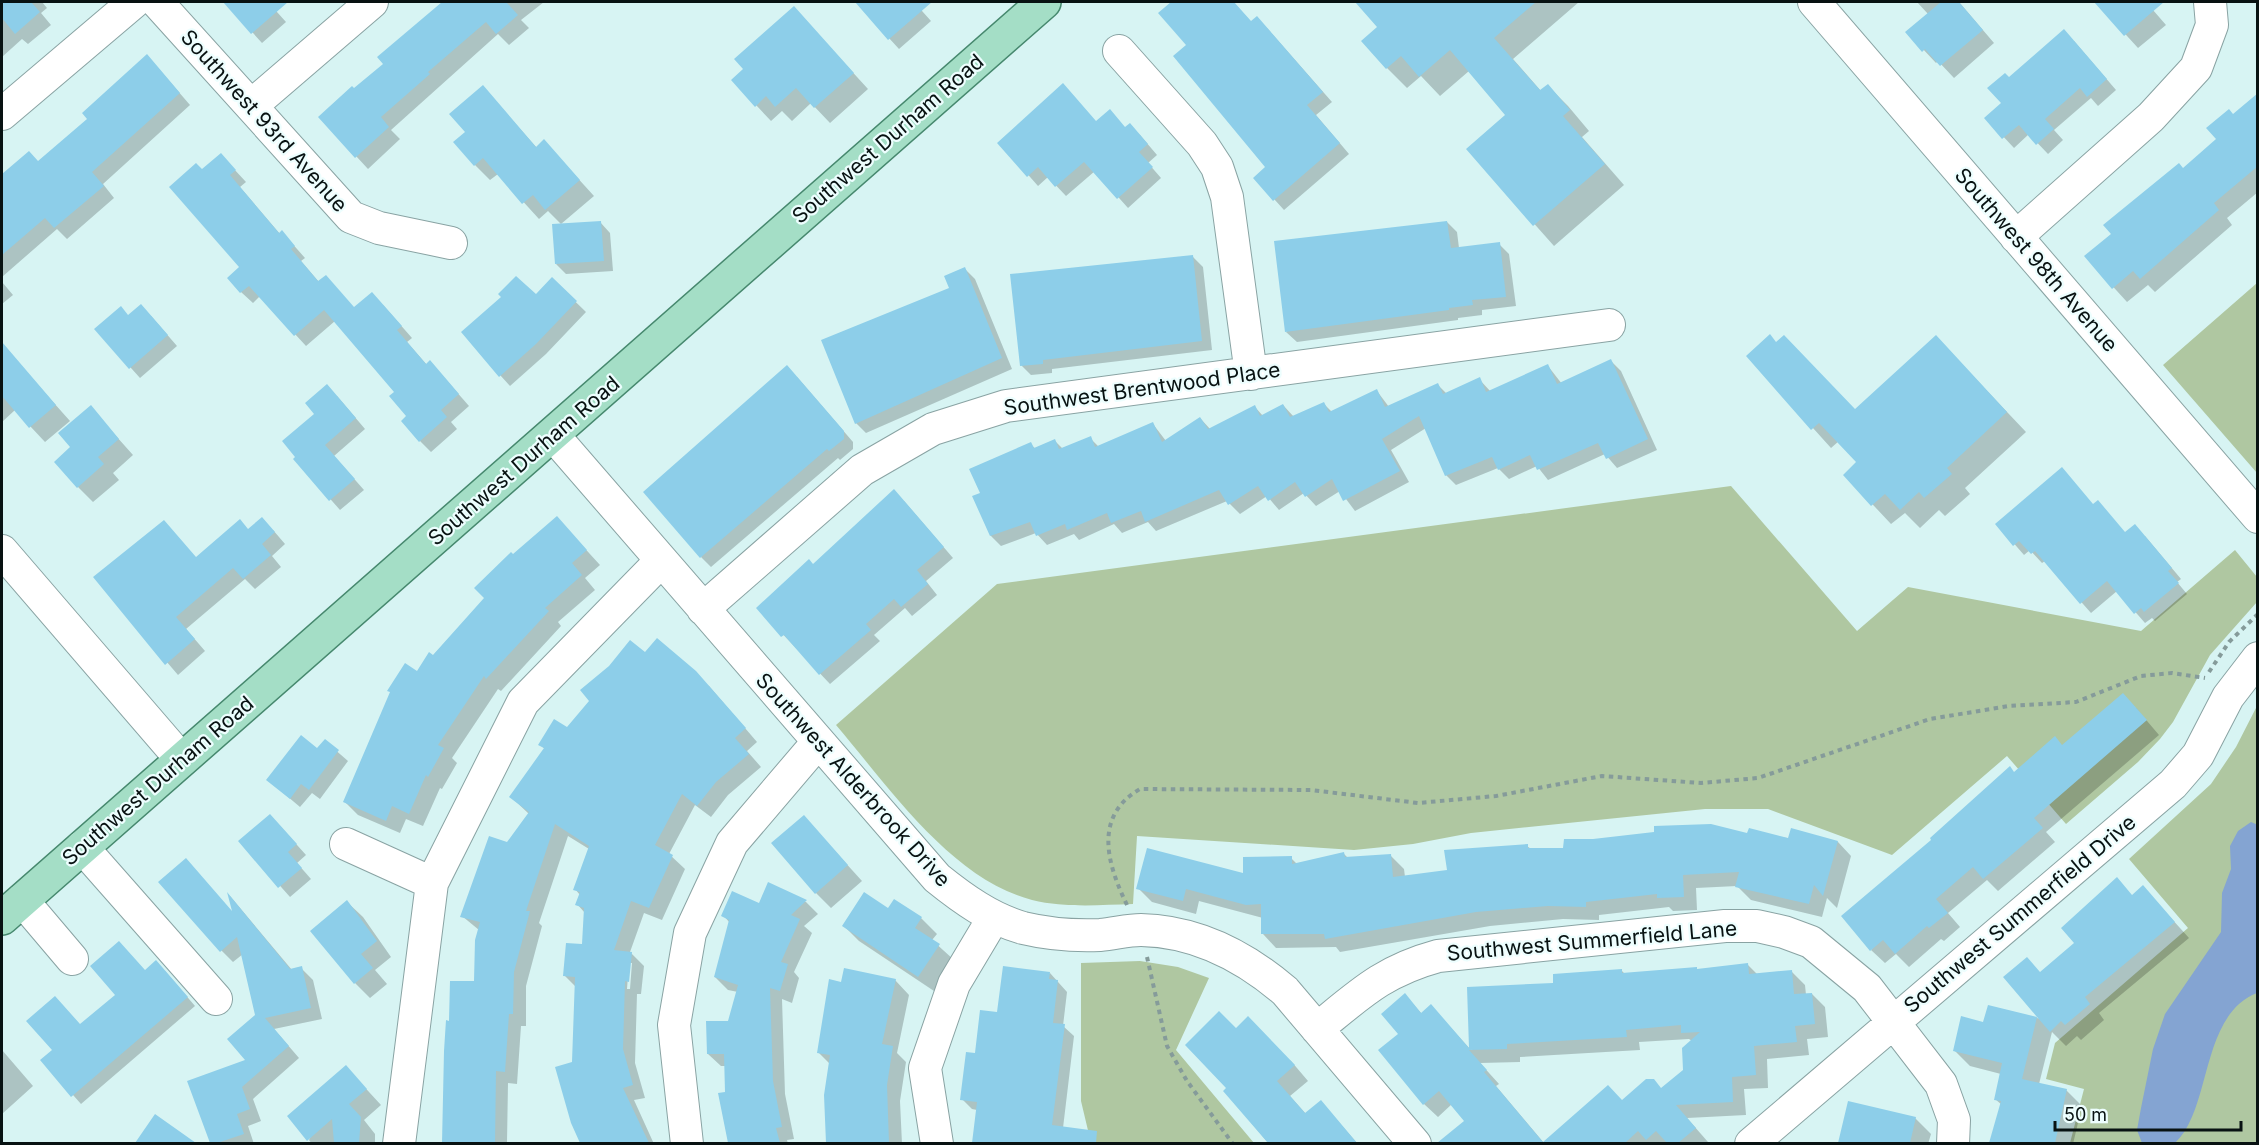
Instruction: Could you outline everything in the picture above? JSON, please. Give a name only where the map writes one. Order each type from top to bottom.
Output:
[{"type":"main road","name":"Southwest Durham Road","points":[[12,909],[1044,2]]},
{"type":"street","points":[[2,114],[134,2]]},
{"type":"street","name":"Southwest 93rd Avenue","points":[[157,2],[351,217],[379,228],[450,243]]},
{"type":"street","points":[[251,106],[372,2]]},
{"type":"street","name":"Southwest 98th Avenue","points":[[1814,2],[2258,517]]},
{"type":"street","points":[[2016,237],[2151,117],[2196,68],[2212,25],[2210,2]]},
{"type":"street","points":[[1119,51],[1202,144],[1217,167],[1227,197],[1251,374]]},
{"type":"street","name":"Southwest Brentwood Place","points":[[703,609],[861,470],[933,429],[1006,406],[1609,325]]},
{"type":"street","name":"Southwest Alderbrook Drive","points":[[553,435],[660,562],[937,878],[994,917],[1022,927],[1052,933],[1102,935],[1139,930],[1170,932],[1224,949],[1265,974],[1285,991],[1415,1143]]},
{"type":"street","points":[[2,551],[182,760]]},
{"type":"street","points":[[399,1143],[432,882],[523,702],[660,562]]},
{"type":"street","name":"Southwest Summerfield Drive","points":[[1751,1143],[2173,784],[2198,755],[2228,697],[2258,658]]},
{"type":"street","points":[[687,1143],[674,1025],[690,933],[732,843],[818,742]]},
{"type":"street","points":[[346,844],[432,882]]},
{"type":"street","points":[[82,847],[216,999]]},
{"type":"street","points":[[12,909],[72,959]]},
{"type":"street","points":[[937,1143],[925,1068],[954,984],[994,917]]},
{"type":"street","name":"Southwest Summerfield Lane","points":[[1317,1029],[1374,982],[1406,964],[1438,956],[1725,926],[1757,926],[1784,932],[1811,942],[1867,988],[1941,1084],[1954,1120],[1953,1143]]},
{"type":"path","points":[[1233,1143],[1187,1081],[1167,1046],[1139,930],[1121,893],[1111,859],[1107,827],[1114,810],[1126,797],[1140,789],[1311,790],[1418,803],[1496,796],[1602,776],[1701,783],[1758,778],[1930,719],[2009,706],[2076,702],[2142,676],[2172,673],[2204,680],[2229,642],[2258,614]]},
{"type":"green space","points":[[2257,283],[2257,473],[2163,365]]},
{"type":"green space","points":[[1731,486],[1857,631],[1908,587],[2141,631],[2235,550],[2257,577],[2257,602],[2210,655],[2173,722],[2160,739],[2138,762],[2066,824],[2007,756],[1892,855],[1768,809],[1705,809],[1471,833],[1413,844],[1354,850],[1137,836],[1133,904],[1057,904],[1032,900],[1002,889],[975,873],[948,852],[900,802],[836,725],[997,584]]},
{"type":"green space","points":[[2257,706],[2257,1143],[2070,1143],[2084,1089],[2046,1079],[2055,1043],[2188,928],[2129,859],[2211,784],[2236,747]]},
{"type":"green space","points":[[1140,961],[1178,967],[1209,978],[1176,1050],[1254,1143],[1091,1143],[1081,1101],[1081,963]]},
{"type":"water","points":[[2251,822],[2258,825],[2257,993],[2239,1004],[2225,1021],[2187,1128],[2175,1143],[2142,1143],[2137,1130],[2153,1049],[2165,1014],[2221,932],[2222,893],[2231,869],[2230,846],[2238,831]]},
{"type":"building","points":[[2,2],[31,2],[40,12],[15,34],[2,18]]},
{"type":"building","points":[[223,2],[288,2],[251,34]]},
{"type":"building","points":[[442,2],[509,2],[507,3],[518,15],[496,34],[486,22],[428,72],[430,74],[381,117],[389,127],[355,158],[318,117],[352,86],[354,88],[383,64],[377,57]]},
{"type":"building","points":[[855,2],[932,2],[888,40]]},
{"type":"building","points":[[1171,2],[1234,2],[1251,21],[1257,16],[1323,92],[1307,105],[1340,143],[1273,201],[1253,178],[1265,167],[1173,56],[1186,45],[1158,13]]},
{"type":"building","points":[[1355,2],[1536,2],[1494,38],[1540,90],[1548,84],[1570,110],[1563,116],[1605,164],[1533,226],[1466,149],[1505,115],[1450,50],[1419,77],[1401,56],[1386,69],[1361,41],[1377,27]]},
{"type":"building","points":[[1941,2],[1959,2],[1983,30],[1940,66],[1925,49],[1922,52],[1905,32]]},
{"type":"building","points":[[2094,2],[2164,2],[2124,36]]},
{"type":"building","points":[[794,6],[854,73],[814,108],[796,88],[775,107],[766,96],[755,107],[731,80],[743,69],[734,59]]},
{"type":"building","points":[[2064,29],[2107,79],[2087,97],[2080,88],[2045,119],[2054,129],[2036,145],[2019,125],[2002,139],[1984,118],[2001,103],[1987,88],[2005,73],[2009,77]]},
{"type":"building","points":[[147,54],[180,93],[92,172],[104,186],[54,228],[45,218],[2,255],[2,174],[29,151],[38,161],[87,119],[82,113]]},
{"type":"building","points":[[1063,83],[1096,121],[1110,109],[1125,127],[1130,123],[1148,144],[1139,152],[1153,167],[1117,199],[1084,162],[1055,187],[1038,167],[1027,177],[997,143]]},
{"type":"building","points":[[483,85],[536,147],[544,139],[580,180],[545,210],[533,195],[522,204],[483,158],[474,166],[453,142],[465,132],[449,114]]},
{"type":"building","points":[[2258,93],[2258,166],[2214,203],[2219,210],[2140,279],[2133,271],[2112,289],[2084,256],[2111,234],[2103,225],[2179,163],[2183,168],[2216,139],[2206,128],[2229,109],[2233,114]]},
{"type":"building","points":[[221,153],[236,170],[230,175],[279,233],[282,230],[295,246],[291,249],[318,281],[326,275],[354,307],[372,292],[402,326],[397,330],[426,364],[430,360],[459,394],[441,410],[447,417],[419,442],[401,421],[406,416],[389,396],[394,392],[324,310],[294,336],[249,286],[240,293],[227,278],[239,267],[169,187],[196,163],[202,169]]},
{"type":"building","points":[[601,221],[604,261],[555,264],[552,224]]},
{"type":"building","points":[[1447,221],[1451,248],[1500,242],[1506,297],[1472,300],[1473,305],[1449,308],[1449,310],[1285,332],[1274,241]]},
{"type":"building","points":[[1193,255],[1202,341],[1043,360],[1043,364],[1020,366],[1010,274]]},
{"type":"building","points":[[965,267],[1002,358],[855,424],[821,340],[949,288],[944,276]]},
{"type":"building","points":[[516,276],[536,294],[552,277],[577,301],[536,344],[499,377],[461,332],[501,297],[498,294]]},
{"type":"building","points":[[141,304],[168,335],[129,369],[94,329],[121,306],[128,315]]},
{"type":"building","points":[[1770,334],[1776,342],[1784,335],[1855,409],[1936,335],[2007,412],[1947,468],[1952,474],[1924,498],[1919,492],[1900,510],[1885,494],[1871,506],[1843,475],[1856,462],[1819,423],[1811,430],[1746,356]]},
{"type":"building","points":[[2,342],[56,405],[29,428],[2,396]]},
{"type":"building","points":[[1611,359],[1648,439],[1606,459],[1598,443],[1537,470],[1530,455],[1498,470],[1492,457],[1445,476],[1419,416],[1382,439],[1400,471],[1343,501],[1332,479],[1305,497],[1295,482],[1268,501],[1258,486],[1228,505],[1219,490],[1145,522],[1141,511],[1111,523],[1107,513],[1067,530],[1065,524],[1036,536],[1030,522],[990,536],[972,496],[980,493],[969,469],[1031,442],[1034,448],[1055,439],[1059,449],[1091,436],[1095,447],[1153,422],[1162,442],[1200,417],[1208,429],[1255,405],[1260,416],[1283,404],[1290,417],[1324,402],[1329,412],[1377,389],[1385,407],[1438,383],[1443,394],[1480,377],[1486,392],[1548,364],[1557,384]]},
{"type":"building","points":[[787,365],[844,431],[844,439],[829,451],[827,449],[700,558],[643,492]]},
{"type":"building","points":[[327,384],[356,418],[325,445],[355,479],[329,501],[293,459],[295,457],[282,441],[314,414],[305,403]]},
{"type":"building","points":[[91,405],[119,439],[98,457],[104,464],[77,488],[54,462],[70,447],[58,433]]},
{"type":"building","points":[[2062,467],[2093,504],[2098,500],[2125,532],[2135,524],[2172,568],[2168,571],[2179,583],[2144,612],[2141,608],[2134,614],[2107,581],[2080,604],[2035,551],[2031,554],[2019,541],[2013,546],[1995,524]]},
{"type":"building","points":[[894,489],[944,547],[917,570],[928,584],[901,607],[894,599],[866,624],[871,630],[819,675],[784,635],[781,637],[756,608],[809,559],[813,564]]},
{"type":"building","points":[[557,516],[587,550],[572,563],[582,575],[545,608],[549,611],[486,679],[484,676],[438,745],[444,748],[428,777],[426,775],[409,814],[392,806],[386,821],[343,802],[390,692],[387,691],[405,663],[417,671],[429,652],[433,655],[484,598],[474,588],[511,552],[513,554]]},
{"type":"building","points":[[262,517],[275,532],[262,544],[271,555],[243,579],[233,568],[176,617],[195,639],[165,665],[93,577],[164,520],[196,557],[240,519],[248,529]]},
{"type":"building","points":[[657,638],[696,671],[746,728],[735,738],[749,754],[716,782],[697,806],[682,794],[655,845],[673,855],[649,908],[631,901],[614,950],[632,952],[629,982],[625,981],[623,1049],[633,1085],[623,1088],[649,1143],[580,1143],[571,1123],[555,1067],[572,1062],[575,977],[563,976],[566,943],[582,944],[584,908],[575,905],[580,892],[573,890],[589,846],[555,824],[526,911],[530,911],[514,972],[513,1014],[509,1014],[505,1072],[496,1071],[495,1143],[442,1143],[444,1051],[446,1020],[449,1021],[450,981],[474,981],[475,940],[480,922],[460,917],[489,836],[507,842],[529,812],[509,797],[544,748],[538,745],[554,719],[567,727],[589,701],[580,690],[609,666],[630,640],[645,652]]},
{"type":"building","points":[[2123,693],[2147,720],[2034,818],[2043,828],[1983,879],[1973,867],[1936,899],[1948,913],[1929,928],[1927,926],[1895,954],[1883,940],[1870,951],[1841,916],[1931,840],[1930,838],[2010,766],[2014,772],[2055,736],[2062,745]]},
{"type":"building","points":[[301,735],[317,748],[325,739],[339,750],[309,790],[301,784],[290,799],[266,780]]},
{"type":"building","points":[[270,814],[297,844],[288,852],[302,868],[278,888],[238,841]]},
{"type":"building","points":[[804,815],[848,865],[815,894],[771,843]]},
{"type":"building","points":[[1711,824],[1747,833],[1749,828],[1788,838],[1791,828],[1838,841],[1823,896],[1814,885],[1809,904],[1735,887],[1739,872],[1683,875],[1684,897],[1657,898],[1657,894],[1586,902],[1586,907],[1548,906],[1476,912],[1325,939],[1324,934],[1261,934],[1261,904],[1246,905],[1186,889],[1183,901],[1136,889],[1147,848],[1243,873],[1243,857],[1292,856],[1292,864],[1344,852],[1345,857],[1391,854],[1393,877],[1447,870],[1444,850],[1528,844],[1528,848],[1563,848],[1564,839],[1593,839],[1654,832],[1654,826]]},
{"type":"building","points":[[186,858],[232,911],[227,892],[290,969],[302,966],[311,1008],[265,1018],[289,1046],[242,1087],[250,1109],[237,1114],[244,1134],[217,1143],[210,1143],[187,1081],[245,1060],[227,1039],[255,1015],[237,937],[220,952],[158,882]]},
{"type":"building","points":[[2117,877],[2132,895],[2143,885],[2175,922],[2085,997],[2090,1004],[2065,1025],[2061,1021],[2050,1032],[2003,977],[2027,957],[2040,972],[2074,943],[2061,928]]},
{"type":"building","points":[[768,882],[807,900],[791,915],[800,919],[781,962],[788,964],[780,991],[770,988],[773,1081],[782,1127],[776,1128],[780,1143],[728,1143],[718,1093],[725,1092],[724,1054],[707,1054],[706,1021],[728,1021],[738,985],[714,977],[729,920],[721,916],[732,891],[759,903]]},
{"type":"building","points":[[864,892],[888,908],[894,899],[922,917],[915,928],[940,944],[918,977],[842,926]]},
{"type":"building","points":[[347,900],[377,941],[361,954],[373,968],[354,984],[310,931]]},
{"type":"building","points":[[119,941],[145,970],[156,960],[188,997],[71,1097],[40,1060],[52,1050],[26,1021],[55,996],[80,1024],[115,995],[90,966]]},
{"type":"building","points":[[1748,963],[1749,974],[1792,970],[1794,994],[1812,993],[1815,1024],[1795,1026],[1797,1042],[1754,1046],[1756,1075],[1732,1077],[1733,1102],[1676,1105],[1696,1128],[1678,1143],[1667,1143],[1656,1131],[1646,1140],[1638,1131],[1625,1143],[1437,1143],[1464,1121],[1439,1091],[1423,1105],[1378,1050],[1398,1034],[1381,1014],[1405,993],[1421,1013],[1431,1004],[1469,1048],[1467,987],[1553,983],[1553,974],[1622,969],[1622,973],[1697,967],[1697,969]],"holes":[[[1681,1025],[1681,1033],[1700,1032],[1682,1048],[1683,1070],[1661,1088],[1654,1079],[1646,1079],[1622,1100],[1608,1085],[1543,1142],[1484,1072],[1487,1070],[1469,1050],[1507,1049],[1507,1044],[1627,1037],[1626,1030]]]},
{"type":"building","points":[[1003,966],[1050,972],[1049,979],[1058,980],[1053,1023],[1065,1024],[1052,1125],[1097,1131],[1096,1143],[972,1143],[977,1102],[960,1100],[966,1052],[975,1053],[980,1010],[997,1012]]},
{"type":"building","points":[[844,968],[896,979],[882,1044],[893,1046],[887,1085],[889,1143],[826,1143],[824,1095],[830,1055],[817,1053],[829,979],[841,982]]},
{"type":"building","points":[[1988,1005],[2037,1017],[2022,1079],[2067,1089],[2055,1143],[1989,1143],[2001,1101],[1994,1100],[2002,1063],[1953,1051],[1961,1016],[1983,1022]]},
{"type":"building","points":[[1219,1011],[1236,1028],[1248,1016],[1295,1065],[1277,1081],[1305,1113],[1321,1100],[1357,1143],[1268,1143],[1223,1091],[1226,1088],[1185,1045]]},
{"type":"building","points":[[346,1065],[367,1089],[349,1104],[361,1117],[359,1143],[334,1143],[332,1119],[307,1141],[287,1116]]},
{"type":"building","points":[[1848,1101],[1916,1117],[1910,1143],[1838,1143]]},
{"type":"building","points":[[155,1114],[196,1143],[135,1143]]}]
